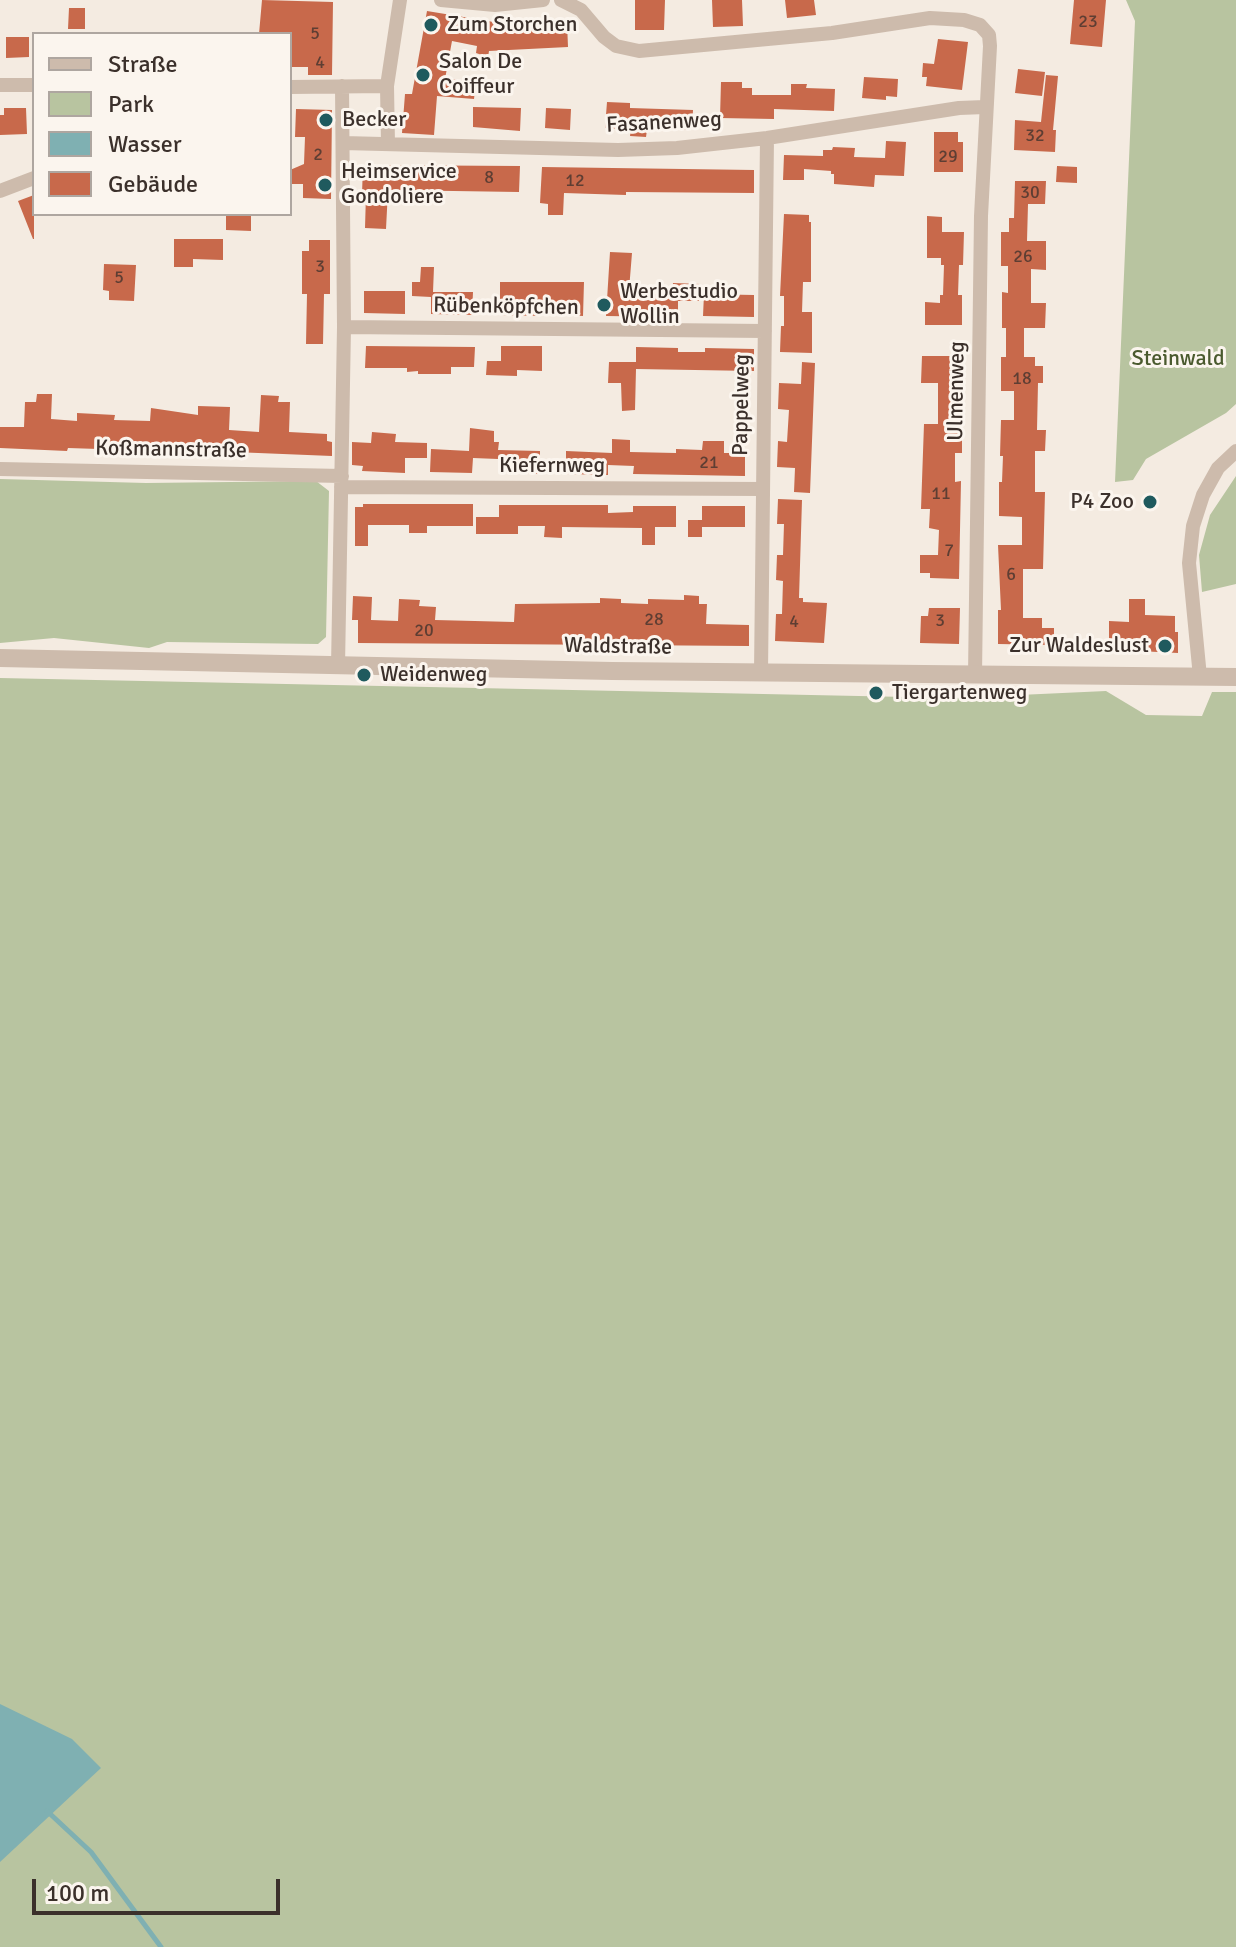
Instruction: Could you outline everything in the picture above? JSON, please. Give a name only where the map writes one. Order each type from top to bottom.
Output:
[{"type":"street","points":[[388,144],[387,86],[400,0]]},
{"type":"street","points":[[441,0],[495,5],[543,0]]},
{"type":"street","name":"Ulmenweg","points":[[561,0],[581,10],[616,46],[639,51],[832,33],[930,18],[964,20],[980,25],[989,35],[981,216],[975,675]]},
{"type":"street","points":[[0,85],[32,85]]},
{"type":"street","points":[[338,666],[344,327],[342,86]]},
{"type":"street","points":[[292,87],[387,86]]},
{"type":"street","name":"Fasanenweg","points":[[343,143],[618,150],[677,148],[767,138],[959,108],[985,107]]},
{"type":"street","name":"Pappelweg","points":[[761,672],[767,138]]},
{"type":"street","points":[[0,191],[32,179]]},
{"type":"street","name":"Rübenköpfchen","points":[[344,327],[765,331]]},
{"type":"street","points":[[1200,677],[1189,563],[1193,526],[1203,495],[1218,468],[1236,451]]},
{"type":"street","name":"Koßmannstraße","points":[[0,469],[341,482]]},
{"type":"street","name":"Kiefernweg","points":[[341,482],[762,489]]},
{"type":"street","name":"Waldstraße","points":[[0,658],[338,666],[1236,677]]},
{"type":"green space","name":"Steinwald","points":[[1126,0],[1236,0],[1236,404],[1226,413],[1146,459],[1133,480],[1115,482],[1135,21]]},
{"type":"green space","points":[[1236,476],[1236,584],[1202,592],[1199,555],[1210,515]]},
{"type":"green space","points":[[0,479],[146,483],[316,481],[329,491],[326,637],[318,644],[167,642],[149,648],[54,638],[0,643]]},
{"type":"green space","points":[[0,678],[954,698],[1106,691],[1146,715],[1202,716],[1212,692],[1236,692],[1236,1947],[0,1947]]},
{"type":"water","points":[[0,1704],[72,1739],[101,1768],[0,1862]]},
{"type":"building","points":[[262,0],[333,2],[332,75],[308,75],[308,67],[292,67],[292,32],[259,32]]},
{"type":"building","points":[[635,0],[665,0],[664,30],[635,30]]},
{"type":"building","points":[[712,0],[742,0],[743,26],[713,27]]},
{"type":"building","points":[[785,0],[814,0],[816,15],[787,18]]},
{"type":"building","points":[[1074,0],[1106,0],[1102,47],[1070,44]]},
{"type":"building","points":[[69,8],[85,8],[85,29],[68,29]]},
{"type":"building","points":[[427,11],[512,25],[567,22],[568,47],[489,51],[488,57],[476,53],[477,46],[452,41],[445,79],[476,81],[474,99],[437,96],[434,135],[402,133],[405,94],[412,94]]},
{"type":"building","points":[[6,37],[29,37],[29,57],[6,58]]},
{"type":"building","points":[[938,39],[968,42],[962,90],[926,86],[927,77],[922,77],[923,63],[934,64]]},
{"type":"building","points":[[1018,69],[1045,72],[1042,96],[1015,93]]},
{"type":"building","points":[[1046,75],[1058,76],[1053,130],[1056,130],[1055,152],[1014,150],[1015,120],[1041,122]]},
{"type":"building","points":[[864,77],[898,79],[897,97],[886,96],[886,100],[862,98]]},
{"type":"building","points":[[721,82],[742,82],[742,88],[752,88],[752,95],[791,95],[791,84],[835,89],[834,111],[774,109],[774,119],[720,118]]},
{"type":"building","points":[[607,102],[630,103],[630,108],[693,110],[692,130],[647,130],[646,137],[630,136],[631,129],[605,128]]},
{"type":"building","points":[[473,107],[521,108],[520,131],[473,127]]},
{"type":"building","points":[[4,108],[26,108],[27,134],[0,135],[0,115],[4,115]]},
{"type":"building","points":[[546,108],[571,109],[570,130],[545,128]]},
{"type":"building","points":[[296,109],[332,110],[331,199],[303,198],[303,184],[292,184],[292,169],[304,164],[305,137],[295,137]]},
{"type":"building","points":[[934,132],[958,132],[958,142],[963,142],[963,172],[934,172]]},
{"type":"building","points":[[886,141],[906,142],[904,176],[875,175],[874,187],[834,184],[831,171],[804,169],[804,180],[783,180],[784,155],[823,156],[823,150],[832,150],[833,147],[855,148],[854,157],[885,158]]},
{"type":"building","points":[[363,165],[520,166],[519,192],[388,190],[386,229],[365,228]]},
{"type":"building","points":[[1057,166],[1077,167],[1077,183],[1056,182]]},
{"type":"building","points":[[542,167],[754,170],[754,193],[564,193],[563,215],[548,215],[548,204],[540,203]]},
{"type":"building","points":[[1015,181],[1046,181],[1045,204],[1028,204],[1027,241],[1046,241],[1046,270],[1031,269],[1031,303],[1046,303],[1045,328],[1024,328],[1024,357],[1035,357],[1035,366],[1043,366],[1043,383],[1038,383],[1037,430],[1046,430],[1045,451],[1035,451],[1035,492],[1045,492],[1043,569],[1023,569],[1023,618],[1042,618],[1042,628],[1054,628],[1054,645],[998,644],[998,610],[1001,610],[998,545],[1022,545],[1022,517],[999,516],[1003,456],[1000,456],[1001,420],[1014,420],[1014,391],[1001,391],[1001,357],[1006,357],[1002,292],[1008,293],[1008,266],[1001,266],[1001,232],[1009,232],[1009,218],[1014,218]]},
{"type":"building","points":[[32,196],[34,239],[33,239],[18,201]]},
{"type":"building","points":[[784,214],[809,215],[811,222],[811,282],[803,282],[802,312],[812,312],[812,353],[780,352],[781,326],[784,326],[784,296],[780,296]]},
{"type":"building","points":[[226,216],[251,216],[251,231],[226,230]]},
{"type":"building","points":[[927,216],[942,217],[942,232],[964,232],[958,295],[962,295],[962,325],[925,325],[925,302],[940,303],[940,295],[943,295],[944,265],[941,265],[941,258],[927,258]]},
{"type":"building","points":[[174,239],[223,239],[223,260],[193,259],[193,267],[174,267]]},
{"type":"building","points":[[309,240],[330,240],[330,294],[324,294],[323,344],[306,344],[307,294],[302,294],[302,251],[309,251]]},
{"type":"building","points":[[610,252],[632,253],[629,290],[645,290],[645,294],[672,294],[673,283],[700,284],[699,301],[678,301],[678,317],[606,316]]},
{"type":"building","points":[[104,264],[136,265],[134,301],[109,300],[109,291],[103,290]]},
{"type":"building","points":[[421,267],[434,267],[433,292],[473,292],[472,315],[431,314],[431,297],[412,296],[412,282],[420,282]]},
{"type":"building","points":[[500,282],[584,282],[583,316],[568,315],[568,308],[541,307],[541,316],[500,315]]},
{"type":"building","points":[[364,291],[405,291],[405,314],[364,313]]},
{"type":"building","points":[[704,294],[754,295],[754,317],[703,316]]},
{"type":"building","points":[[366,346],[475,347],[474,367],[451,367],[451,374],[418,374],[418,371],[407,372],[407,368],[365,368]]},
{"type":"building","points":[[501,346],[542,346],[542,371],[517,370],[517,376],[486,375],[487,361],[501,361]]},
{"type":"building","points":[[636,347],[678,348],[678,352],[705,352],[705,348],[754,349],[754,371],[636,369],[635,410],[622,411],[621,383],[608,383],[609,362],[636,362]]},
{"type":"building","points":[[922,356],[962,356],[962,453],[955,453],[955,482],[961,481],[959,579],[930,578],[930,573],[920,573],[920,555],[938,555],[939,530],[929,528],[930,509],[921,509],[924,424],[938,424],[938,383],[921,383]]},
{"type":"building","points":[[802,362],[815,363],[810,493],[794,492],[795,468],[777,467],[778,441],[787,442],[789,410],[778,409],[779,383],[801,384]]},
{"type":"building","points":[[37,394],[52,394],[51,419],[77,421],[77,413],[115,415],[114,420],[150,421],[151,408],[198,415],[198,406],[230,407],[229,430],[259,432],[261,395],[279,396],[278,402],[290,402],[289,432],[327,434],[327,441],[332,442],[332,456],[0,448],[0,427],[24,427],[25,402],[36,402]]},
{"type":"building","points":[[470,428],[494,431],[494,442],[499,442],[498,450],[540,451],[540,474],[498,472],[498,459],[473,458],[472,473],[430,472],[431,449],[469,451]]},
{"type":"building","points":[[372,432],[396,434],[395,442],[427,443],[427,458],[405,458],[405,473],[362,471],[363,466],[352,465],[352,442],[371,443]]},
{"type":"building","points":[[612,439],[630,440],[630,452],[676,453],[676,449],[702,450],[703,441],[724,441],[724,453],[745,453],[745,476],[633,474],[634,466],[608,465],[608,475],[566,474],[566,451],[612,453]]},
{"type":"building","points":[[778,499],[802,500],[799,598],[803,598],[803,602],[827,603],[824,643],[775,641],[776,614],[782,614],[783,581],[776,580],[777,555],[783,555],[784,524],[777,524]]},
{"type":"building","points":[[363,504],[473,504],[473,526],[427,526],[427,533],[409,533],[409,525],[368,525],[368,546],[355,546],[355,507],[363,507]]},
{"type":"building","points":[[499,505],[608,505],[608,513],[633,512],[633,506],[676,506],[676,527],[655,527],[655,545],[642,545],[642,528],[562,527],[562,538],[544,537],[545,526],[518,526],[518,534],[476,534],[476,517],[499,517]]},
{"type":"building","points":[[702,506],[745,506],[745,527],[702,527],[702,537],[688,537],[688,520],[702,520]]},
{"type":"building","points":[[684,595],[699,596],[699,604],[707,604],[706,624],[749,625],[749,646],[358,643],[358,620],[352,620],[353,596],[372,597],[371,620],[398,621],[399,599],[420,600],[419,606],[436,607],[435,620],[514,622],[515,604],[600,603],[600,598],[648,604],[648,599],[684,600]]},
{"type":"building","points":[[1129,599],[1145,599],[1145,615],[1175,616],[1178,653],[1118,650],[1118,644],[1109,644],[1109,621],[1129,622]]},
{"type":"building","points":[[929,608],[960,608],[959,644],[920,643],[921,616],[928,616]]},
{"type":"waterway","points":[[47,1811],[91,1852],[161,1947]]},
{"type":"place","name":"Zum Storchen","points":[[431,25]]},
{"type":"place","name":"Salon De Coiffeur","points":[[423,75]]},
{"type":"place","name":"Becker","points":[[326,120]]},
{"type":"place","name":"Heimservice Gondoliere","points":[[325,185]]},
{"type":"place","name":"Werbestudio Wollin","points":[[604,305]]},
{"type":"place","name":"P4 Zoo","points":[[1150,502]]},
{"type":"place","name":"Zur Waldeslust","points":[[1165,646]]},
{"type":"place","name":"Weidenweg","points":[[364,675]]},
{"type":"place","name":"Tiergartenweg","points":[[876,693]]}]
